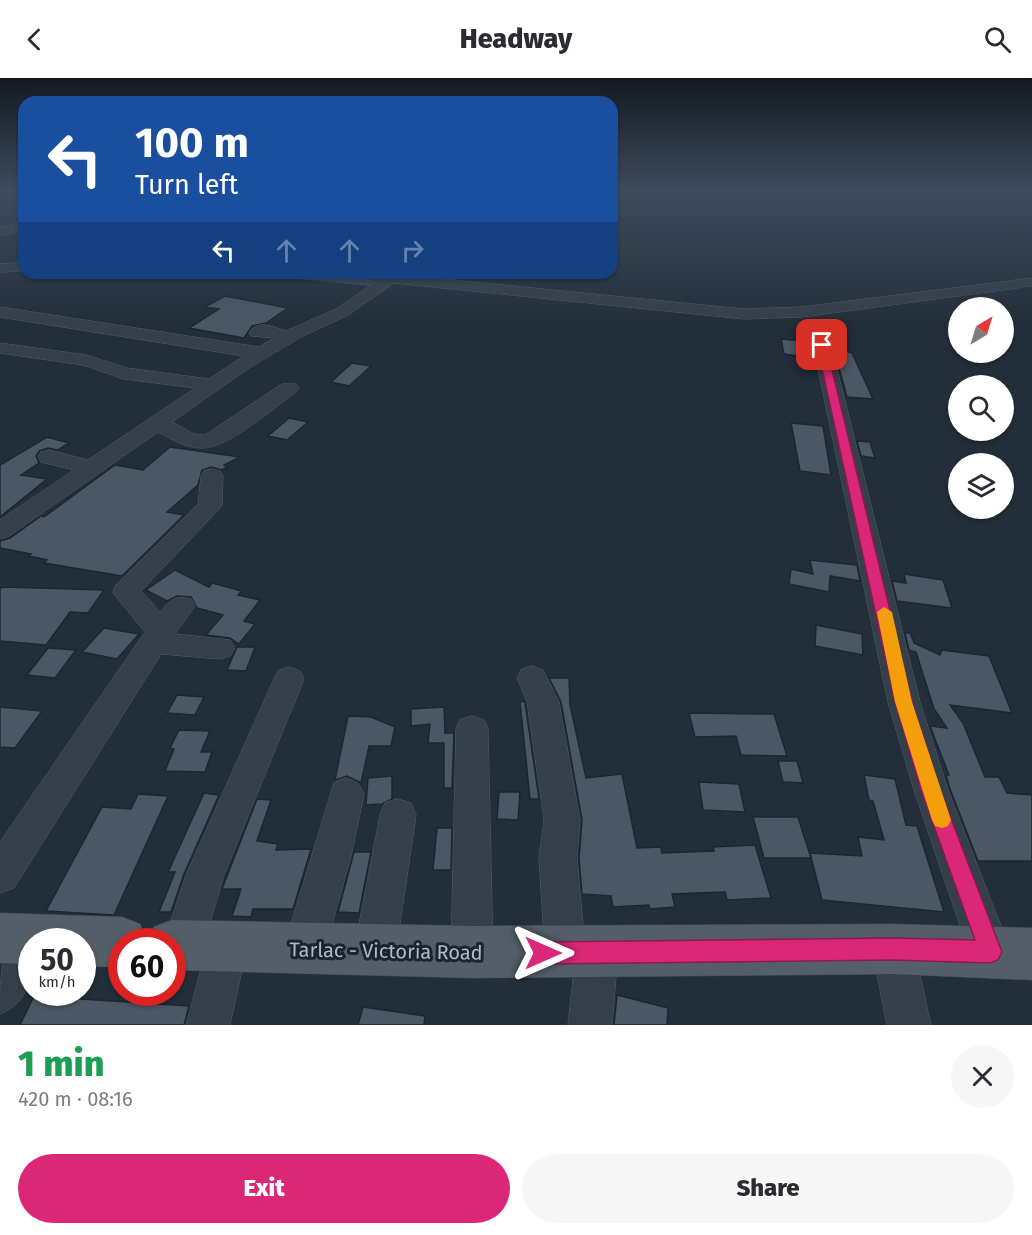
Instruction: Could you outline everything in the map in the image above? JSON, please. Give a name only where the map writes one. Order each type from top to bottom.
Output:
[{"type":"main road","points":[[16,938],[108,941]]},
{"type":"main road","name":"Tarlac - Victoria Road","points":[[194,945],[304,950],[472,952],[893,949],[1011,953]]},
{"type":"street","points":[[0,268],[18,267]]},
{"type":"street","points":[[4,525],[261,352],[287,337],[336,315],[390,279]]},
{"type":"street","points":[[423,279],[744,314],[802,312],[1032,282]]},
{"type":"street","points":[[0,312],[261,352]]},
{"type":"street","points":[[257,332],[261,329],[287,337]]},
{"type":"street","points":[[822,345],[904,702],[931,790],[1011,953]]},
{"type":"street","points":[[0,348],[86,360],[124,373],[213,385]]},
{"type":"street","points":[[157,423],[196,442],[205,443],[218,438],[289,388]]},
{"type":"street","points":[[49,457],[88,467]]},
{"type":"street","points":[[212,476],[210,506],[128,586],[127,592],[158,637],[220,648]]},
{"type":"street","points":[[0,875],[181,606]]},
{"type":"street","points":[[532,678],[543,702],[562,820],[558,858],[560,904],[581,953],[590,1025]]},
{"type":"street","points":[[208,1025],[194,945],[205,875],[269,721],[289,679]]},
{"type":"street","points":[[472,729],[474,825],[472,952]]},
{"type":"street","points":[[304,950],[332,856],[346,794]]},
{"type":"street","points":[[375,951],[398,815]]},
{"type":"street","points":[[0,993],[16,938]]},
{"type":"street","points":[[893,949],[909,1025]]},
{"type":"building","points":[[225,296],[288,308],[266,323],[252,326],[244,338],[189,328],[219,309],[205,307]]},
{"type":"building","points":[[781,339],[814,342],[811,345],[813,358],[784,354]]},
{"type":"building","points":[[832,343],[840,344],[840,349],[852,353],[873,399],[847,397]]},
{"type":"building","points":[[352,363],[371,366],[349,386],[331,382]]},
{"type":"building","points":[[289,418],[308,422],[287,440],[268,436]]},
{"type":"building","points":[[791,423],[823,426],[831,475],[800,471]]},
{"type":"building","points":[[47,437],[69,443],[58,450],[48,448],[39,451],[36,456],[39,463],[21,475],[47,479],[0,517],[0,465]]},
{"type":"building","points":[[857,441],[870,442],[875,458],[861,456]]},
{"type":"building","points":[[170,447],[240,457],[224,465],[227,467],[222,470],[211,467],[202,470],[198,485],[167,512],[184,515],[122,576],[44,563],[47,560],[29,556],[31,554],[0,548],[0,541],[10,538],[41,516],[44,517],[115,465],[143,470]]},
{"type":"building","points":[[810,560],[857,565],[860,581],[830,576],[829,592],[789,584],[791,569],[813,574]]},
{"type":"building","points":[[175,570],[209,587],[212,583],[242,591],[238,595],[260,600],[244,621],[255,624],[239,644],[230,638],[206,635],[223,615],[197,608],[191,597],[177,596],[167,601],[146,590]]},
{"type":"building","points":[[904,574],[943,580],[952,608],[897,601],[892,581],[906,583]]},
{"type":"building","points":[[0,588],[104,590],[88,613],[70,612],[46,645],[0,641]]},
{"type":"building","points":[[816,625],[862,634],[863,655],[815,646]]},
{"type":"building","points":[[104,628],[139,634],[117,659],[82,652]]},
{"type":"building","points":[[905,633],[910,633],[914,643],[940,655],[942,650],[989,656],[1012,713],[950,705],[963,723],[985,777],[999,777],[1007,793],[1032,795],[1032,861],[978,861],[950,789],[946,775],[949,775],[930,726],[947,728],[934,709],[916,652],[909,650]]},
{"type":"building","points":[[237,647],[255,647],[246,671],[227,670]]},
{"type":"building","points":[[48,648],[76,650],[55,678],[27,675]]},
{"type":"building","points":[[549,678],[569,678],[570,705],[586,778],[622,774],[637,848],[661,847],[662,853],[714,851],[713,847],[755,845],[771,898],[727,900],[725,892],[672,894],[675,907],[650,909],[649,905],[613,907],[611,896],[582,894],[579,858],[582,820],[561,702]]},
{"type":"building","points":[[177,695],[204,697],[195,715],[167,713]]},
{"type":"building","points":[[524,701],[539,799],[530,799],[520,702]]},
{"type":"building","points":[[0,707],[42,711],[15,748],[0,747]]},
{"type":"building","points":[[444,707],[445,733],[454,733],[452,788],[444,788],[444,743],[428,743],[430,724],[411,726],[411,709]]},
{"type":"building","points":[[689,713],[774,714],[787,756],[741,755],[736,736],[695,737]]},
{"type":"building","points":[[348,716],[371,717],[395,727],[391,746],[369,746],[361,783],[347,776],[335,780]]},
{"type":"building","points":[[179,730],[210,731],[201,752],[212,752],[205,772],[165,771],[174,749],[170,748]]},
{"type":"building","points":[[778,761],[797,761],[803,783],[783,782]]},
{"type":"building","points":[[864,775],[895,779],[906,825],[917,826],[944,912],[822,900],[810,853],[862,856],[858,837],[884,840],[873,801],[869,800]]},
{"type":"building","points":[[392,776],[392,799],[382,804],[366,805],[368,778]]},
{"type":"building","points":[[699,782],[739,784],[745,812],[703,810]]},
{"type":"building","points":[[499,792],[520,792],[518,820],[497,819]]},
{"type":"building","points":[[204,793],[219,795],[184,874],[171,912],[159,912],[175,872],[168,872]]},
{"type":"building","points":[[138,794],[168,796],[114,915],[46,911],[102,807],[131,809]]},
{"type":"building","points":[[257,799],[271,800],[257,841],[278,844],[276,850],[311,849],[293,909],[253,909],[251,917],[232,916],[241,889],[222,889]]},
{"type":"building","points":[[753,817],[798,817],[811,858],[764,858]]},
{"type":"building","points":[[437,828],[452,828],[451,870],[433,870]]},
{"type":"building","points":[[354,852],[371,852],[359,913],[338,912]]},
{"type":"building","points":[[617,995],[668,1008],[667,1025],[614,1025]]},
{"type":"building","points":[[96,1000],[108,1001],[108,1006],[189,1006],[184,1025],[20,1025],[29,1006],[96,1006]]},
{"type":"building","points":[[363,1007],[425,1016],[424,1025],[358,1025]]},
{"type":"waterway","points":[[358,279],[377,281]]},
{"type":"slow traffic","points":[[884,612],[904,702],[942,820]]},
{"type":"route","points":[[543,953],[893,949],[990,952],[931,790],[904,702],[822,345]]}]
